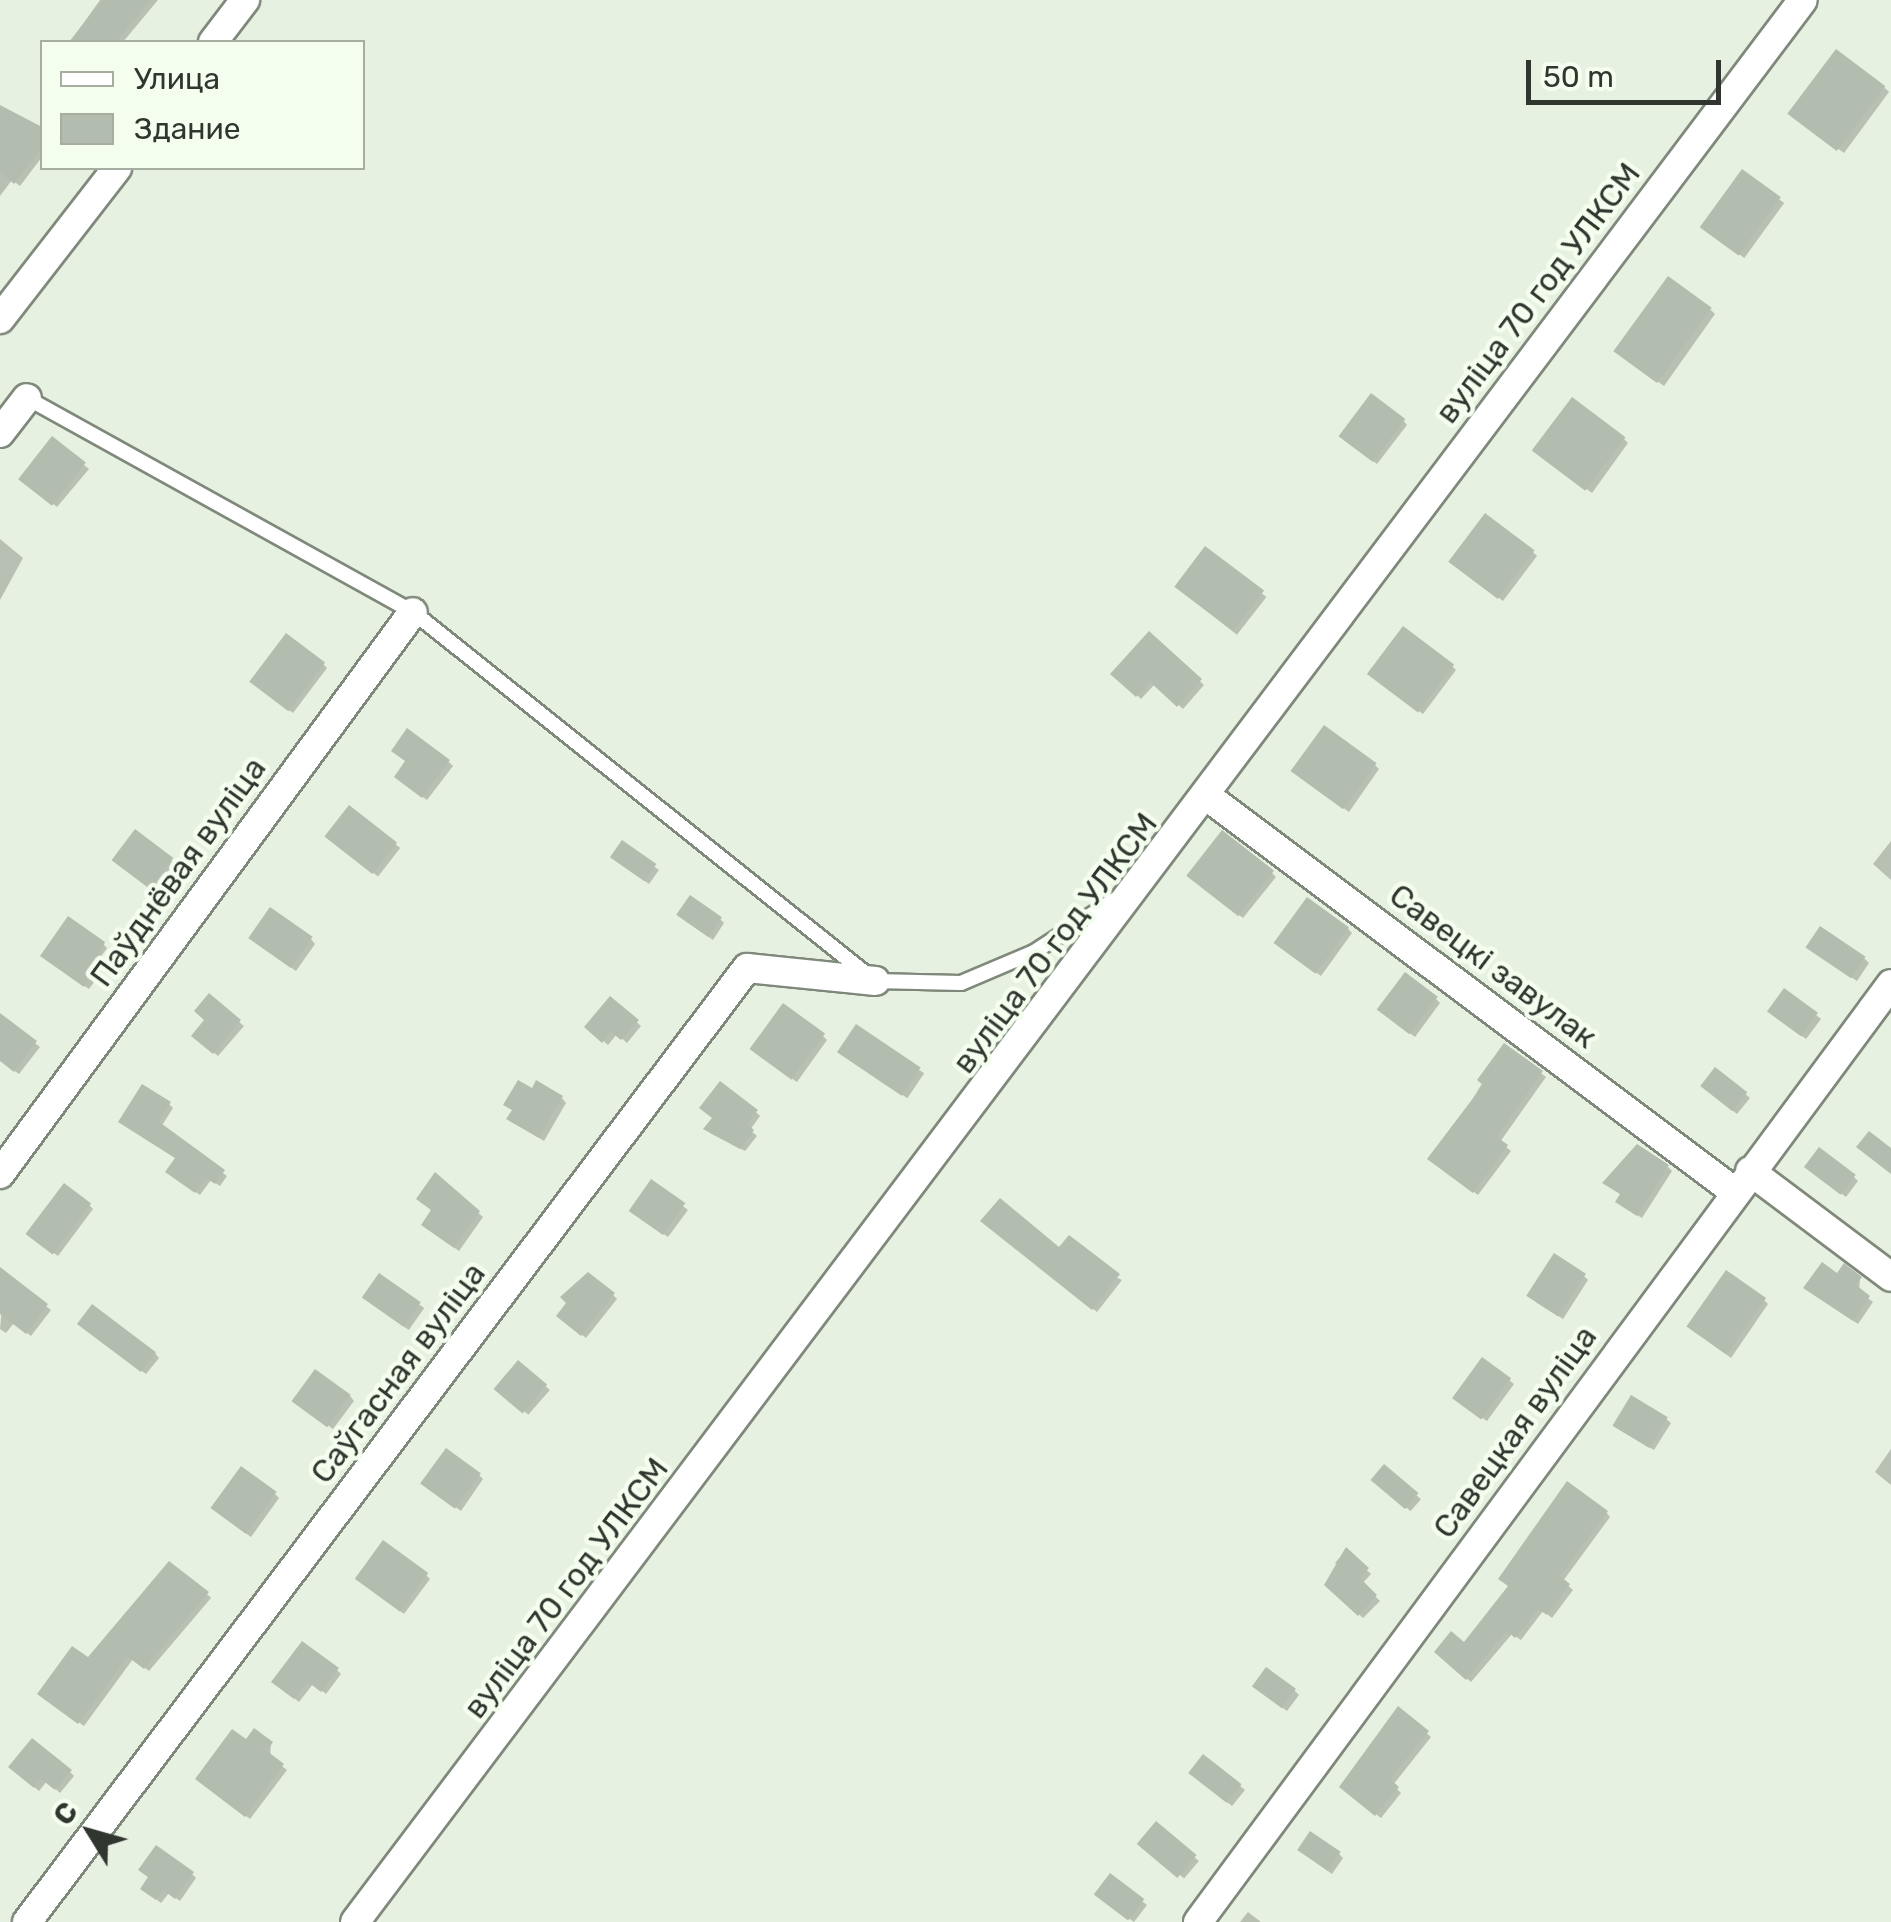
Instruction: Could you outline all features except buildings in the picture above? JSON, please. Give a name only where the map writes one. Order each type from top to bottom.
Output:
[{"type":"street","points":[[215,40],[246,0]]},
{"type":"street","name":"вуліца 70 год УЛКСМ","points":[[355,1922],[1208,798],[1803,0]]},
{"type":"street","points":[[0,320],[115,170]]},
{"type":"street","points":[[0,432],[26,398]]},
{"type":"street","name":"Паўднёвая вуліца","points":[[0,1174],[413,612]]},
{"type":"street","name":"Савецкі завулак","points":[[1208,798],[1742,1181],[1891,1277]]},
{"type":"street","name":"Саўгасная вуліца","points":[[27,1922],[747,968],[874,982]]},
{"type":"street","name":"Савецкая вуліца","points":[[1198,1922],[1891,984]]},
{"type":"lane","points":[[26,398],[413,612],[874,982],[961,983],[1034,952],[1149,876]]}]
